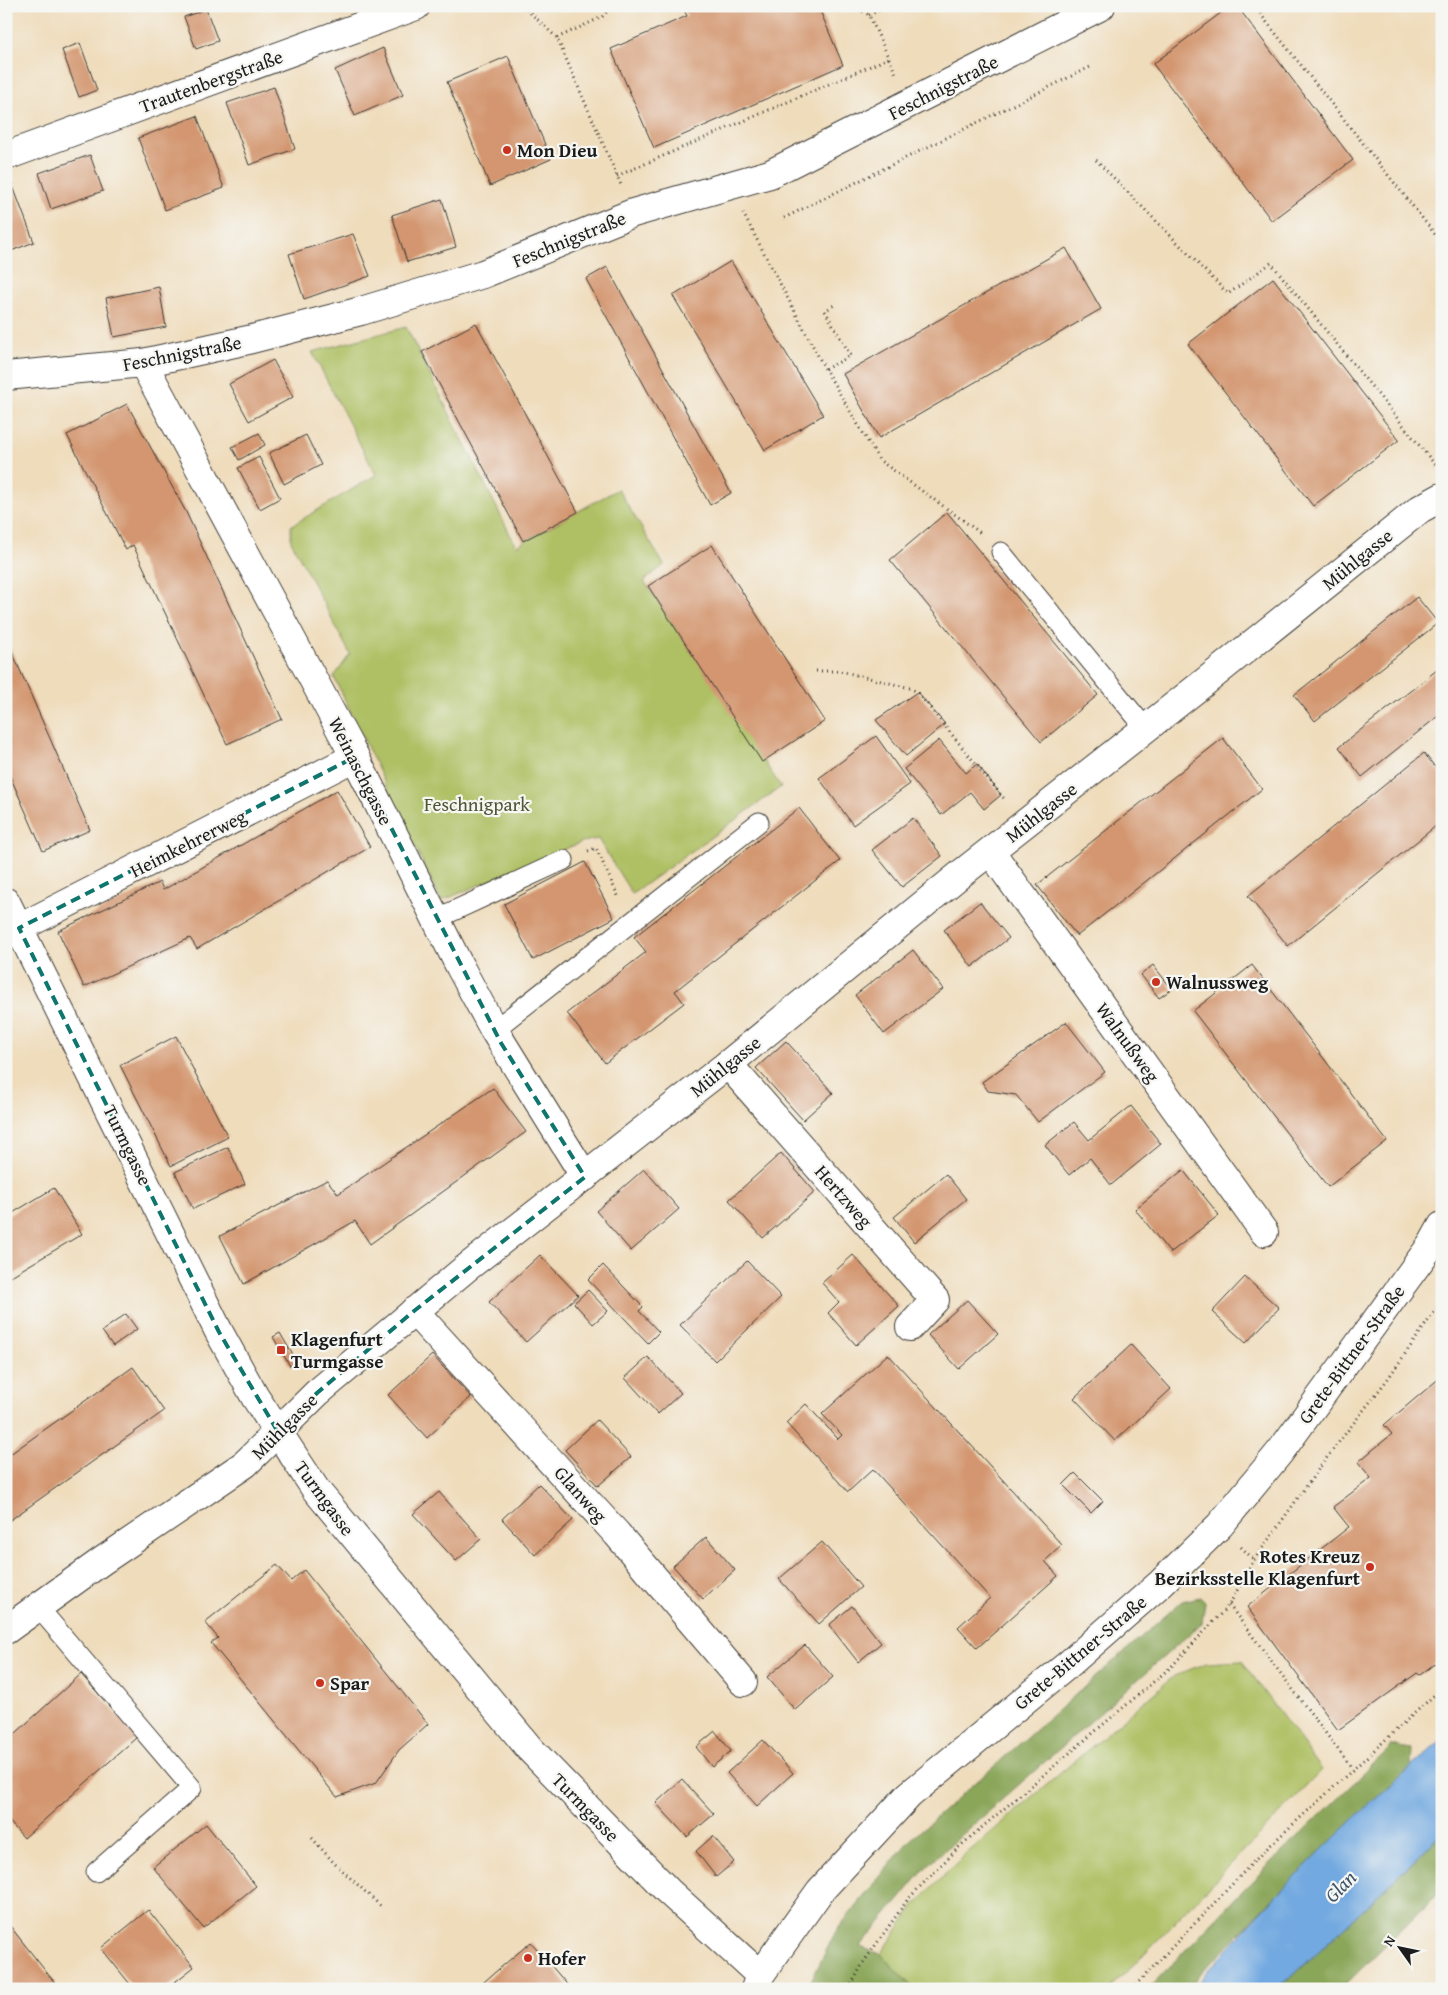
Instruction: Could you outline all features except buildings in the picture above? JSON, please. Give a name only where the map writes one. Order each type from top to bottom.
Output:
[{"type":"street","name":"Trautenbergstraße","points":[[6,156],[416,6]]},
{"type":"street","name":"Feschnigstraße","points":[[6,376],[143,363],[257,338],[361,311],[474,277],[633,213],[770,174],[1101,6]]},
{"type":"street","name":"Weinaschgasse","points":[[143,363],[355,757],[436,920],[494,1030],[585,1177]]},
{"type":"street","name":"Mühlgasse","points":[[6,1630],[245,1464],[316,1393],[465,1269],[728,1064],[962,873],[1146,729],[1420,509],[1442,497]]},
{"type":"street","name":"Heimkehrerweg","points":[[20,928],[355,757]]},
{"type":"street","name":"Walnußweg","points":[[991,852],[1264,1232]]},
{"type":"street","name":"Turmgasse","points":[[6,902],[219,1332],[255,1397],[328,1506],[530,1749],[668,1891],[730,1950],[757,1982]]},
{"type":"street","name":"Hertzweg","points":[[728,1064],[935,1300],[910,1327]]},
{"type":"street","name":"Grete-Bittner-Straße","points":[[757,1982],[820,1890],[909,1795],[1070,1663],[1161,1583],[1220,1525],[1280,1452],[1432,1244],[1442,1226]]},
{"type":"street","name":"Glanweg","points":[[414,1311],[617,1534],[744,1682]]},
{"type":"lane","points":[[1001,552],[1146,729]]},
{"type":"lane","points":[[494,1030],[759,822]]},
{"type":"lane","points":[[436,920],[564,860]]},
{"type":"lane","points":[[38,1607],[192,1788],[96,1872]]},
{"type":"path","points":[[523,6],[557,38],[633,213]]},
{"type":"path","points":[[557,38],[602,16],[612,6]]},
{"type":"path","points":[[854,6],[869,15],[910,103]]},
{"type":"path","points":[[869,15],[888,6]]},
{"type":"path","points":[[1254,6],[1442,243]]},
{"type":"path","points":[[617,176],[889,58]]},
{"type":"path","points":[[784,218],[1092,66]]},
{"type":"path","points":[[1096,160],[1228,294],[1271,263],[1442,472]]},
{"type":"path","points":[[729,187],[825,369],[879,460],[993,542],[1001,552]]},
{"type":"path","points":[[825,369],[851,356],[825,311],[834,305]]},
{"type":"path","points":[[816,671],[840,671],[910,688],[917,692],[1025,824]]},
{"type":"path","points":[[564,860],[596,848],[631,923]]},
{"type":"path","points":[[849,1989],[864,1963],[908,1899],[947,1859],[1171,1667],[1229,1605],[1254,1560],[1325,1460],[1387,1380],[1442,1300]]},
{"type":"path","points":[[1229,1605],[1352,1768]]},
{"type":"path","points":[[1132,1989],[1264,1851],[1352,1768],[1442,1688]]},
{"type":"path","points":[[312,1838],[334,1862],[383,1908]]},
{"type":"highlighted area","points":[[355,757],[501,1043],[585,1177],[414,1311],[317,1393],[278,1432],[219,1332],[19,928]]},
{"type":"green space","name":"Feschnigpark","points":[[406,327],[516,546],[618,489],[664,565],[644,581],[781,787],[632,894],[598,839],[582,842],[441,901],[334,677],[350,654],[291,541],[291,526],[376,475],[312,352]]},
{"type":"green space","points":[[1200,1597],[1205,1602],[1202,1623],[928,1865],[860,1947],[881,1954],[914,1989],[807,1989],[836,1931],[908,1842],[1182,1601]]},
{"type":"green space","points":[[1242,1661],[1322,1770],[1110,1989],[914,1989],[881,1954],[915,1905],[960,1859],[1174,1676],[1206,1663]]},
{"type":"green space","points":[[1392,1746],[1412,1749],[1411,1767],[1263,1909],[1186,1989],[1148,1989],[1244,1889]]},
{"type":"green space","points":[[1442,1834],[1442,1889],[1341,1989],[1279,1989]]},
{"type":"water","name":"Glan","points":[[1442,1740],[1442,1834],[1279,1989],[1193,1989],[1251,1923],[1312,1859],[1376,1798]]},
{"type":"place","name":"Mon Dieu","points":[[507,150]]},
{"type":"place","name":"Walnussweg","points":[[1156,982]]},
{"type":"place","name":"Klagenfurt Turmgasse","points":[[281,1350]]},
{"type":"place","name":"Rotes Kreuz Bezirksstelle Klagenfurt","points":[[1370,1567]]},
{"type":"place","name":"Spar","points":[[320,1683]]},
{"type":"place","name":"Hofer","points":[[528,1958]]}]
